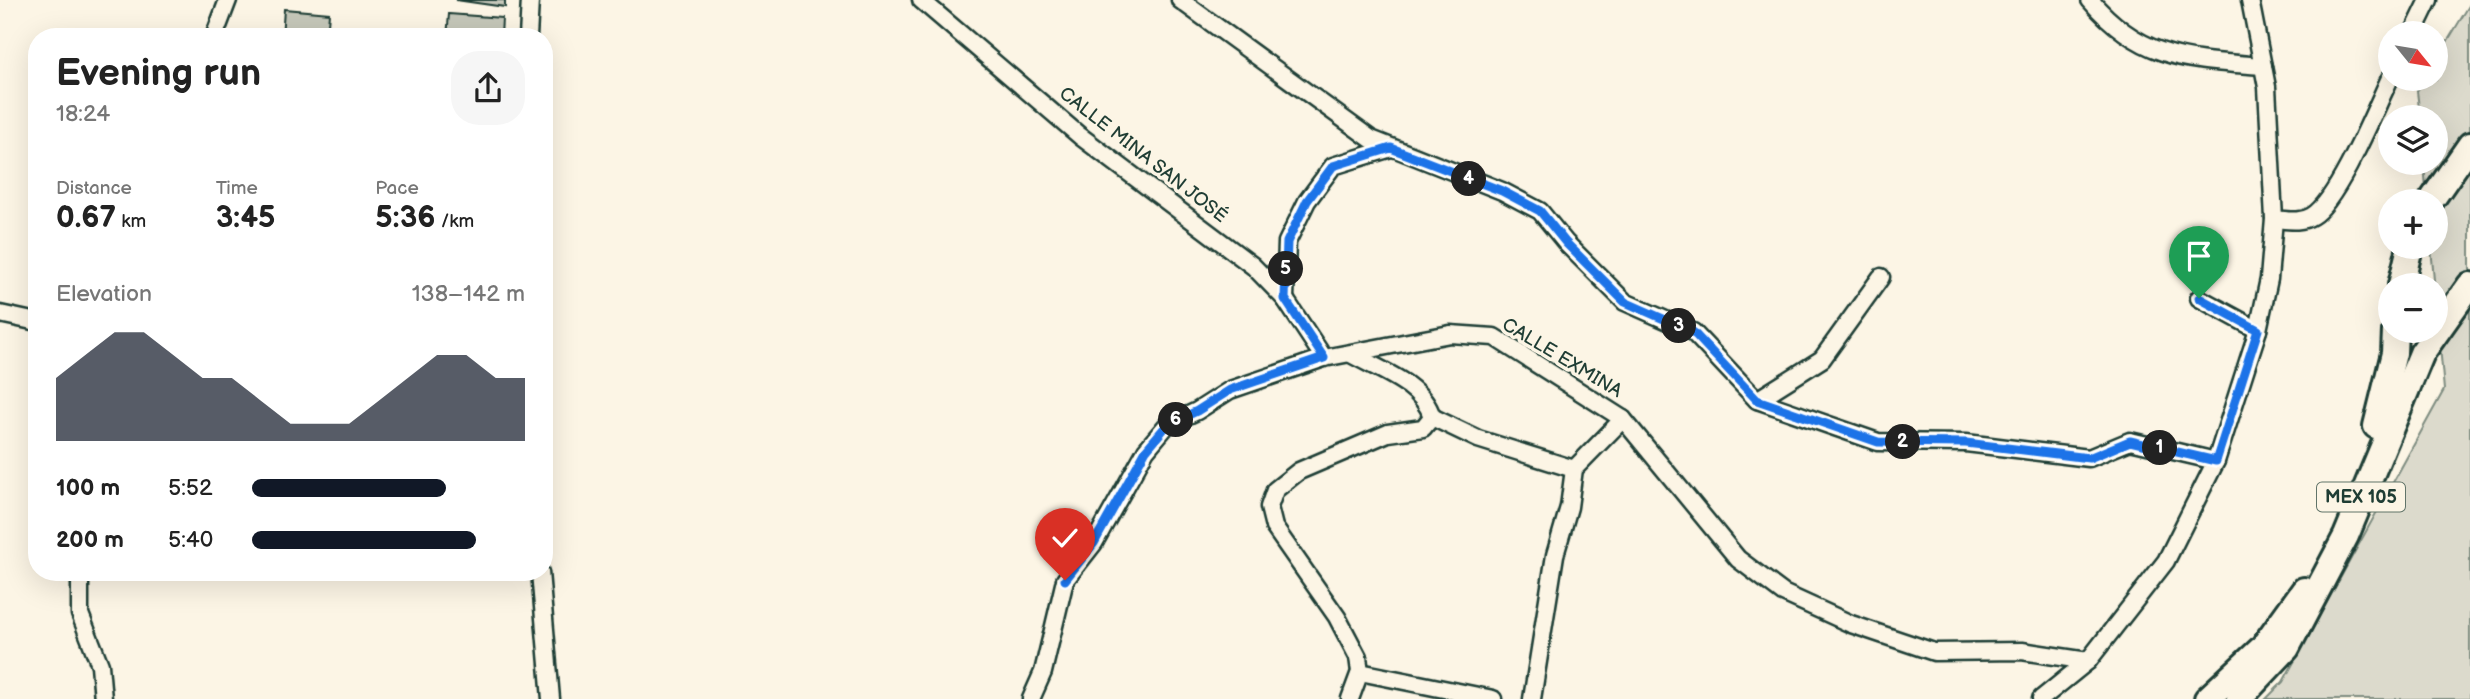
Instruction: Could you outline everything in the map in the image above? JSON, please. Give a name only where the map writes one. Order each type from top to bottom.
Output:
[{"type":"main road","points":[[2439,189],[2470,145]]},
{"type":"main road","name":"MEX 105","points":[[2239,699],[2287,648],[2346,536],[2422,353],[2470,285]]},
{"type":"main road","name":"MEX 105","points":[[2207,699],[2262,648],[2304,590],[2341,523],[2365,463],[2382,406],[2394,343]]},
{"type":"street","points":[[217,28],[228,0]]},
{"type":"street","points":[[527,28],[530,0]]},
{"type":"street","name":"CALLE MINA SAN JOSÉ","points":[[920,0],[1080,136],[1253,266],[1285,299],[1324,358]]},
{"type":"street","points":[[1180,0],[1371,139],[1502,191],[1540,211],[1566,243],[1625,302],[1693,332],[1757,400],[1878,442],[1966,443],[2089,458],[2130,441],[2216,461]]},
{"type":"street","points":[[2090,0],[2109,22],[2149,49],[2188,60],[2263,66]]},
{"type":"street","points":[[2041,699],[2088,660],[2166,561],[2216,461],[2258,330],[2269,279],[2274,219],[2267,87],[2250,0]]},
{"type":"street","points":[[2419,21],[2429,0]]},
{"type":"street","points":[[2274,219],[2297,221],[2313,216],[2336,188],[2384,91]]},
{"type":"street","points":[[1285,299],[1287,242],[1307,201],[1333,166],[1391,148]]},
{"type":"street","points":[[1757,400],[1822,359],[1881,277]]},
{"type":"street","points":[[2199,298],[2258,330]]},
{"type":"street","points":[[0,314],[28,321]]},
{"type":"street","name":"CALLE EXMINA","points":[[1031,699],[1043,672],[1065,580],[1094,543],[1146,450],[1167,425],[1197,411],[1230,390],[1324,358],[1450,334],[1494,337],[1623,419],[1738,559],[1783,593],[1851,624],[1934,652],[2022,651],[2088,660]]},
{"type":"street","points":[[1351,354],[1414,389],[1429,404],[1432,417]]},
{"type":"street","points":[[1432,417],[1478,439],[1574,469]]},
{"type":"street","points":[[1350,699],[1360,672],[1358,657],[1337,617],[1274,527],[1269,507],[1275,490],[1299,471],[1388,433],[1423,428],[1432,417]]},
{"type":"street","points":[[1532,699],[1555,555],[1569,507],[1574,469],[1623,419]]},
{"type":"street","points":[[80,581],[80,614],[100,666],[103,699]]},
{"type":"street","points":[[541,581],[551,699]]},
{"type":"street","points":[[1360,672],[1493,699]]},
{"type":"shaded area","points":[[2470,4],[2470,699],[2266,699],[2283,682],[2444,390],[2440,343],[2448,343],[2448,273],[2433,273],[2432,259],[2448,259],[2448,189],[2426,189],[2425,175],[2448,175],[2448,105],[2419,105],[2417,91],[2448,91],[2448,40]]},
{"type":"building","points":[[456,0],[505,0],[505,7]]},
{"type":"building","points":[[284,9],[329,13],[328,28],[283,28]]},
{"type":"building","points":[[449,14],[502,18],[501,28],[448,28]]},
{"type":"route","points":[[1065,580],[1094,543],[1146,450],[1167,425],[1197,411],[1230,390],[1324,358],[1285,299],[1287,242],[1307,201],[1333,166],[1391,148],[1502,191],[1540,211],[1566,243],[1625,302],[1693,332],[1728,373],[1757,400],[1878,442],[1966,443],[2089,458],[2130,441],[2216,461],[2258,330],[2199,298]]}]
